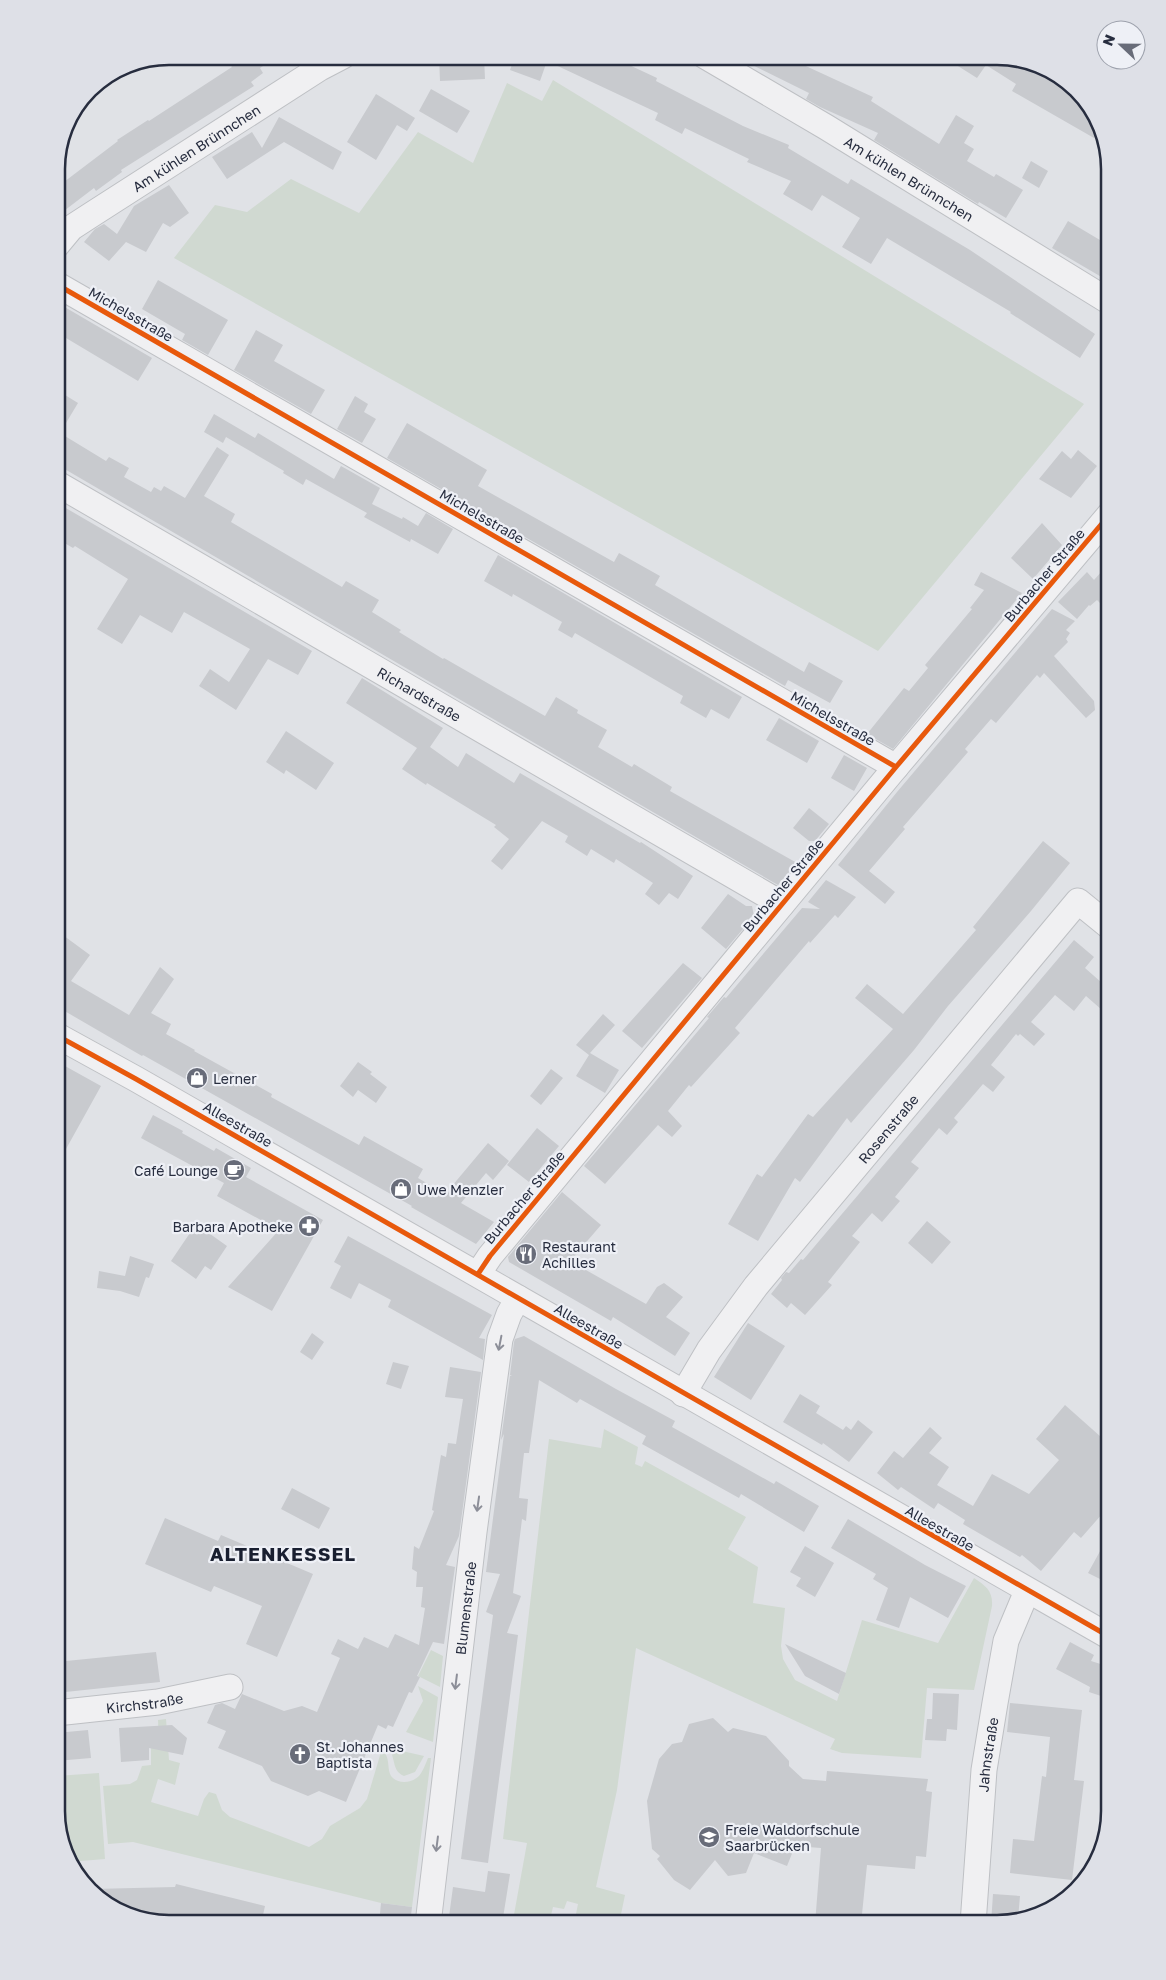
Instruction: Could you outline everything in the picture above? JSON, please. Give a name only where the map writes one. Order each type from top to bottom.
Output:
[{"type":"street","name":"Am kühlen Brünnchen","points":[[65,235],[71,228],[91,214],[326,65]]},
{"type":"street","name":"Am kühlen Brünnchen","points":[[720,65],[826,127],[1101,296]]},
{"type":"street","name":"Michelsstraße","points":[[65,289],[896,767]]},
{"type":"street","name":"Richardstraße","points":[[65,488],[782,904]]},
{"type":"street","name":"Burbacher Straße","points":[[478,1274],[490,1256],[782,904],[1101,525]]},
{"type":"street","name":"Rosenstraße","points":[[683,1394],[709,1350],[756,1286],[1078,902],[1101,920]]},
{"type":"street","name":"Alleestraße","points":[[65,1040],[478,1274],[683,1394],[1101,1632]]},
{"type":"street","name":"Blumenstraße","points":[[429,1915],[474,1532],[500,1338],[509,1314],[518,1298]]},
{"type":"street","name":"Jahnstraße","points":[[974,1915],[984,1770],[995,1703],[1006,1641],[1027,1591]]},
{"type":"street","name":"Kirchstraße","points":[[65,1711],[158,1702],[230,1687]]},
{"type":"shaded area","points":[[553,80],[1084,404],[878,651],[174,258],[215,205],[247,212],[291,179],[359,213],[418,132],[473,163],[507,83],[542,101]]},
{"type":"shaded area","points":[[604,1429],[638,1447],[635,1464],[642,1467],[645,1461],[746,1517],[728,1549],[758,1567],[753,1603],[785,1608],[781,1646],[783,1659],[795,1680],[837,1701],[862,1620],[938,1643],[974,1578],[988,1589],[992,1606],[974,1690],[927,1688],[921,1758],[842,1753],[830,1749],[835,1739],[636,1648],[617,1790],[596,1887],[625,1895],[621,1915],[576,1914],[578,1904],[567,1901],[564,1909],[553,1907],[551,1915],[514,1915],[527,1843],[503,1839],[549,1439],[601,1448]]},
{"type":"shaded area","points":[[431,1650],[443,1656],[440,1687],[418,1676]]},
{"type":"shaded area","points":[[418,1686],[438,1697],[433,1742],[406,1732],[423,1701]]},
{"type":"shaded area","points":[[166,1719],[169,1760],[180,1763],[175,1785],[158,1779],[151,1802],[198,1816],[204,1799],[209,1792],[216,1794],[222,1810],[230,1817],[309,1847],[322,1839],[330,1826],[360,1808],[367,1799],[381,1752],[387,1756],[391,1776],[401,1782],[409,1781],[419,1776],[428,1758],[431,1758],[412,1907],[381,1903],[133,1842],[108,1844],[103,1786],[130,1784],[137,1780],[142,1766],[151,1765],[151,1748],[159,1747],[158,1720]]},
{"type":"shaded area","points":[[389,1748],[424,1756],[415,1772],[404,1776],[396,1768]]},
{"type":"shaded area","points":[[99,1773],[105,1859],[78,1861],[70,1845],[65,1818],[65,1775]]},
{"type":"building","points":[[231,65],[264,65],[260,68],[263,73],[251,82],[254,86],[121,170],[122,172],[96,191],[94,188],[65,210],[65,181],[117,140],[232,67]]},
{"type":"building","points":[[439,65],[484,65],[485,79],[440,81]]},
{"type":"building","points":[[512,65],[546,65],[540,81],[510,70]]},
{"type":"building","points":[[556,65],[629,65],[657,78],[656,81],[743,126],[789,145],[788,148],[848,184],[851,179],[970,250],[1095,334],[1080,358],[1011,312],[887,238],[871,264],[842,247],[860,218],[822,195],[812,211],[783,194],[791,181],[747,162],[749,159],[685,128],[682,134],[655,120],[658,113]]},
{"type":"building","points":[[752,65],[804,65],[873,97],[871,101],[939,144],[956,115],[974,126],[964,143],[974,149],[967,161],[994,177],[996,174],[1023,190],[1006,218],[979,202],[978,204],[874,140],[878,133],[806,99],[809,93]]},
{"type":"building","points":[[956,65],[986,65],[977,78]]},
{"type":"building","points":[[986,65],[1004,65],[1031,70],[1055,82],[1084,111],[1096,135],[1094,138],[1012,91],[1016,84]]},
{"type":"building","points":[[431,89],[470,111],[457,133],[419,111]]},
{"type":"building","points":[[376,94],[415,118],[407,131],[397,125],[376,160],[347,142]]},
{"type":"building","points":[[279,117],[342,152],[333,170],[284,142],[227,179],[212,157],[252,132],[262,148]]},
{"type":"building","points":[[1031,161],[1048,171],[1039,188],[1022,178]]},
{"type":"building","points":[[169,185],[189,213],[170,227],[163,223],[146,252],[126,242],[109,261],[84,242],[95,229],[104,224],[117,234],[134,206]]},
{"type":"building","points":[[1068,221],[1101,241],[1101,277],[1052,248]]},
{"type":"building","points":[[158,280],[228,320],[208,355],[182,340],[185,334],[142,309]]},
{"type":"building","points":[[65,307],[152,358],[138,381],[65,337]]},
{"type":"building","points":[[256,330],[283,345],[274,361],[325,390],[311,414],[234,370]]},
{"type":"building","points":[[65,395],[78,403],[65,425]]},
{"type":"building","points":[[355,396],[368,404],[364,412],[376,419],[362,443],[337,429]]},
{"type":"building","points":[[214,414],[255,438],[258,433],[334,479],[341,466],[380,488],[372,504],[402,519],[403,517],[418,526],[426,513],[453,529],[438,554],[411,539],[410,542],[364,517],[367,513],[306,479],[303,485],[283,473],[284,471],[226,437],[223,443],[204,432]]},
{"type":"building","points":[[407,423],[487,470],[478,486],[614,562],[619,553],[660,576],[655,585],[804,672],[809,662],[843,681],[830,703],[788,680],[785,686],[387,458]]},
{"type":"building","points":[[65,436],[106,461],[109,457],[129,468],[124,477],[151,492],[154,487],[161,491],[164,486],[185,498],[217,447],[229,455],[204,496],[235,514],[231,522],[342,587],[346,581],[379,600],[372,612],[401,630],[399,632],[545,716],[556,697],[578,710],[577,713],[607,730],[598,747],[632,767],[634,764],[672,787],[670,791],[797,863],[778,885],[65,469]]},
{"type":"building","points":[[1078,450],[1097,466],[1071,498],[1039,479],[1062,451],[1071,459]]},
{"type":"building","points":[[65,508],[312,651],[298,675],[268,659],[236,710],[199,686],[210,669],[229,682],[250,649],[184,612],[172,633],[140,615],[122,644],[97,629],[128,579],[75,546],[73,548],[65,543]]},
{"type":"building","points":[[1042,523],[1062,545],[1033,579],[1011,558]]},
{"type":"building","points":[[498,555],[742,697],[729,719],[711,709],[706,718],[680,703],[683,696],[575,633],[572,638],[558,630],[562,622],[513,594],[512,597],[484,581]]},
{"type":"building","points":[[981,572],[1022,593],[893,749],[867,734],[904,688],[909,691],[928,668],[925,665],[972,609],[970,608],[984,590],[974,585]]},
{"type":"building","points":[[1087,572],[1094,580],[1101,572],[1101,604],[1097,600],[1089,605],[1077,619],[1058,602]]},
{"type":"building","points":[[1052,609],[1075,621],[1066,630],[1070,633],[1066,639],[1068,642],[1054,656],[1094,701],[1095,710],[1086,718],[1044,673],[1040,678],[1037,675],[996,723],[991,719],[965,749],[968,752],[903,827],[905,829],[869,871],[895,892],[885,904],[838,865],[897,792]]},
{"type":"building","points":[[362,678],[443,728],[430,747],[458,767],[466,753],[514,783],[520,773],[641,842],[693,876],[678,899],[669,893],[659,905],[645,894],[653,883],[616,859],[614,863],[591,849],[587,856],[565,842],[568,836],[542,821],[502,870],[491,861],[509,839],[494,827],[496,825],[402,769],[417,748],[346,703]]},
{"type":"building","points":[[779,718],[819,741],[807,763],[766,740]]},
{"type":"building","points":[[286,731],[334,763],[316,790],[286,770],[284,774],[266,762]]},
{"type":"building","points":[[844,755],[867,768],[854,791],[831,778]]},
{"type":"building","points":[[809,808],[829,824],[815,841],[809,841],[793,828]]},
{"type":"building","points":[[1043,841],[1070,863],[1031,911],[948,1006],[914,1050],[851,1123],[847,1118],[800,1182],[795,1178],[758,1241],[728,1224],[757,1174],[762,1177],[808,1114],[813,1117],[893,1029],[855,998],[867,984],[903,1014],[976,930],[973,927]]},
{"type":"building","points":[[826,880],[856,897],[838,918],[835,915],[810,943],[809,941],[735,1028],[740,1033],[691,1087],[689,1085],[668,1111],[682,1126],[672,1137],[658,1125],[605,1184],[584,1166],[709,1018],[707,1017],[724,997],[726,998],[802,908],[820,909],[808,902]]},
{"type":"building","points":[[728,894],[746,906],[752,906],[754,916],[726,949],[701,928]]},
{"type":"building","points":[[65,937],[90,955],[71,981],[129,1015],[160,967],[174,979],[151,1013],[171,1024],[166,1034],[272,1094],[271,1097],[359,1145],[364,1136],[423,1169],[418,1178],[447,1195],[452,1186],[488,1143],[509,1161],[493,1180],[486,1173],[461,1203],[494,1222],[476,1244],[412,1206],[65,1011]]},
{"type":"building","points":[[1074,940],[1094,957],[1085,968],[1101,982],[1101,1009],[1086,996],[1074,1011],[1055,995],[1031,1022],[1045,1034],[1034,1046],[1020,1034],[1018,1036],[1016,1034],[991,1065],[1005,1077],[993,1092],[983,1084],[954,1118],[958,1122],[947,1135],[939,1128],[911,1162],[919,1168],[895,1197],[900,1201],[882,1222],[872,1213],[852,1236],[860,1242],[828,1282],[832,1285],[805,1315],[791,1303],[787,1308],[771,1294],[786,1272],[789,1273],[801,1259],[803,1260]]},
{"type":"building","points":[[683,963],[702,978],[642,1048],[622,1031]]},
{"type":"building","points":[[603,1014],[615,1025],[590,1053],[619,1070],[605,1093],[576,1076],[589,1055],[576,1045]]},
{"type":"building","points":[[358,1062],[372,1072],[370,1074],[387,1087],[376,1103],[358,1090],[353,1097],[340,1086]]},
{"type":"building","points":[[65,1066],[101,1086],[65,1151]]},
{"type":"building","points":[[551,1069],[563,1078],[541,1105],[530,1096]]},
{"type":"building","points":[[153,1115],[214,1151],[216,1148],[251,1168],[246,1177],[323,1220],[272,1311],[228,1287],[279,1230],[217,1196],[224,1183],[141,1138]]},
{"type":"building","points":[[537,1128],[559,1146],[529,1182],[507,1165]]},
{"type":"building","points":[[562,1192],[601,1225],[570,1261],[646,1304],[657,1287],[664,1283],[683,1297],[666,1317],[690,1333],[675,1356],[613,1317],[611,1321],[509,1262],[508,1257]]},
{"type":"building","points":[[927,1221],[951,1242],[932,1264],[908,1243]]},
{"type":"building","points":[[196,1224],[227,1246],[211,1270],[205,1266],[196,1279],[171,1261]]},
{"type":"building","points":[[348,1236],[492,1315],[479,1338],[485,1339],[483,1360],[388,1307],[391,1300],[359,1283],[351,1299],[330,1288],[341,1266],[334,1262]]},
{"type":"building","points":[[130,1256],[154,1264],[149,1278],[146,1277],[139,1297],[120,1291],[97,1288],[99,1271],[125,1276]]},
{"type":"building","points":[[748,1323],[785,1346],[751,1400],[714,1377]]},
{"type":"building","points":[[312,1333],[324,1342],[312,1360],[300,1352]]},
{"type":"building","points":[[524,1336],[675,1421],[672,1427],[774,1484],[776,1481],[819,1506],[804,1532],[741,1494],[739,1498],[642,1444],[646,1436],[580,1399],[577,1403],[539,1380],[529,1453],[524,1453],[519,1498],[528,1499],[526,1521],[522,1519],[513,1593],[521,1596],[507,1633],[518,1635],[488,1863],[461,1859],[493,1615],[486,1612],[500,1574],[486,1572],[504,1434],[501,1440],[510,1376],[512,1376],[510,1375],[514,1342],[515,1339]]},
{"type":"building","points":[[393,1362],[409,1366],[401,1389],[386,1384]]},
{"type":"building","points":[[450,1367],[481,1372],[459,1536],[446,1565],[455,1567],[444,1644],[433,1642],[417,1676],[420,1677],[412,1693],[409,1692],[393,1727],[388,1725],[386,1729],[378,1725],[346,1802],[319,1791],[308,1796],[271,1781],[262,1766],[218,1748],[226,1731],[207,1723],[215,1705],[222,1703],[235,1709],[242,1694],[284,1711],[302,1706],[317,1712],[340,1658],[331,1654],[338,1639],[358,1649],[364,1637],[388,1648],[395,1634],[419,1645],[425,1608],[421,1607],[423,1587],[416,1587],[417,1572],[412,1569],[414,1546],[419,1549],[434,1511],[432,1510],[441,1455],[446,1457],[448,1443],[456,1444],[463,1399],[445,1397]]},
{"type":"building","points":[[800,1394],[820,1406],[816,1413],[843,1430],[846,1426],[851,1430],[858,1420],[873,1432],[849,1462],[823,1443],[822,1445],[783,1422]]},
{"type":"building","points":[[1065,1405],[1101,1437],[1101,1515],[1081,1538],[1074,1532],[1041,1571],[1022,1555],[1020,1557],[963,1524],[965,1520],[938,1503],[934,1509],[901,1487],[898,1490],[877,1473],[894,1451],[903,1458],[930,1427],[942,1438],[929,1453],[949,1467],[937,1485],[973,1506],[992,1474],[1029,1494],[1059,1460],[1036,1439]]},
{"type":"building","points":[[292,1488],[330,1508],[319,1529],[281,1509]]},
{"type":"building","points":[[165,1518],[218,1541],[221,1535],[313,1574],[277,1657],[246,1644],[262,1606],[214,1586],[211,1592],[145,1564]]},
{"type":"building","points":[[848,1519],[925,1565],[966,1586],[948,1618],[910,1597],[899,1628],[876,1620],[888,1588],[873,1579],[876,1574],[831,1548]]},
{"type":"building","points":[[805,1546],[834,1563],[815,1597],[796,1586],[801,1578],[790,1572]]},
{"type":"building","points":[[1101,1549],[1101,1580],[1088,1573]]},
{"type":"building","points":[[1070,1642],[1094,1655],[1091,1661],[1101,1664],[1101,1696],[1089,1692],[1090,1687],[1056,1669]]},
{"type":"building","points":[[785,1644],[846,1673],[839,1694],[805,1676]]},
{"type":"building","points":[[156,1652],[160,1682],[65,1692],[65,1661]]},
{"type":"building","points":[[933,1693],[959,1694],[957,1730],[947,1729],[946,1741],[925,1740],[927,1719],[932,1719]]},
{"type":"building","points":[[1010,1703],[1082,1710],[1074,1780],[1084,1781],[1072,1880],[1010,1873],[1013,1839],[1034,1841],[1042,1776],[1046,1777],[1050,1737],[1007,1732]]},
{"type":"building","points":[[713,1718],[728,1732],[733,1728],[766,1736],[789,1761],[789,1766],[803,1779],[826,1781],[827,1771],[928,1779],[926,1791],[932,1792],[926,1857],[916,1856],[915,1869],[867,1865],[862,1915],[816,1915],[821,1848],[795,1846],[787,1866],[754,1853],[746,1873],[728,1876],[715,1860],[690,1890],[674,1880],[657,1859],[660,1856],[652,1849],[647,1801],[659,1759],[672,1744],[682,1742],[689,1724]]},
{"type":"building","points":[[172,1725],[187,1738],[183,1755],[149,1748],[149,1760],[121,1762],[119,1728]]},
{"type":"building","points":[[88,1730],[91,1758],[65,1760],[65,1732]]},
{"type":"building","points":[[488,1871],[510,1874],[503,1915],[449,1915],[453,1887],[485,1892]]},
{"type":"building","points":[[176,1884],[265,1906],[263,1915],[162,1915],[148,1913],[135,1910],[111,1898],[100,1889],[175,1887]]},
{"type":"building","points":[[993,1894],[1020,1896],[1019,1912],[992,1915]]},
{"type":"building","points":[[381,1903],[412,1907],[411,1915],[380,1915]]},
{"type":"cycle path","points":[[65,289],[896,767]]},
{"type":"cycle path","points":[[478,1274],[490,1256],[896,767],[1101,525]]},
{"type":"cycle path","points":[[65,1040],[1101,1632]]},
{"type":"place","name":"Lerner","points":[[197,1078]]},
{"type":"place","name":"Café Lounge","points":[[234,1170]]},
{"type":"place","name":"Uwe Menzler","points":[[401,1189]]},
{"type":"place","name":"Barbara Apotheke","points":[[309,1226]]},
{"type":"place","name":"Restaurant Achilles","points":[[526,1254]]},
{"type":"place","name":"St. Johannes Baptista","points":[[300,1754]]},
{"type":"place","name":"Freie Waldorfschule Saarbrücken","points":[[709,1837]]},
{"type":"district","name":"ALTENKESSEL","points":[[283,1553]]}]
